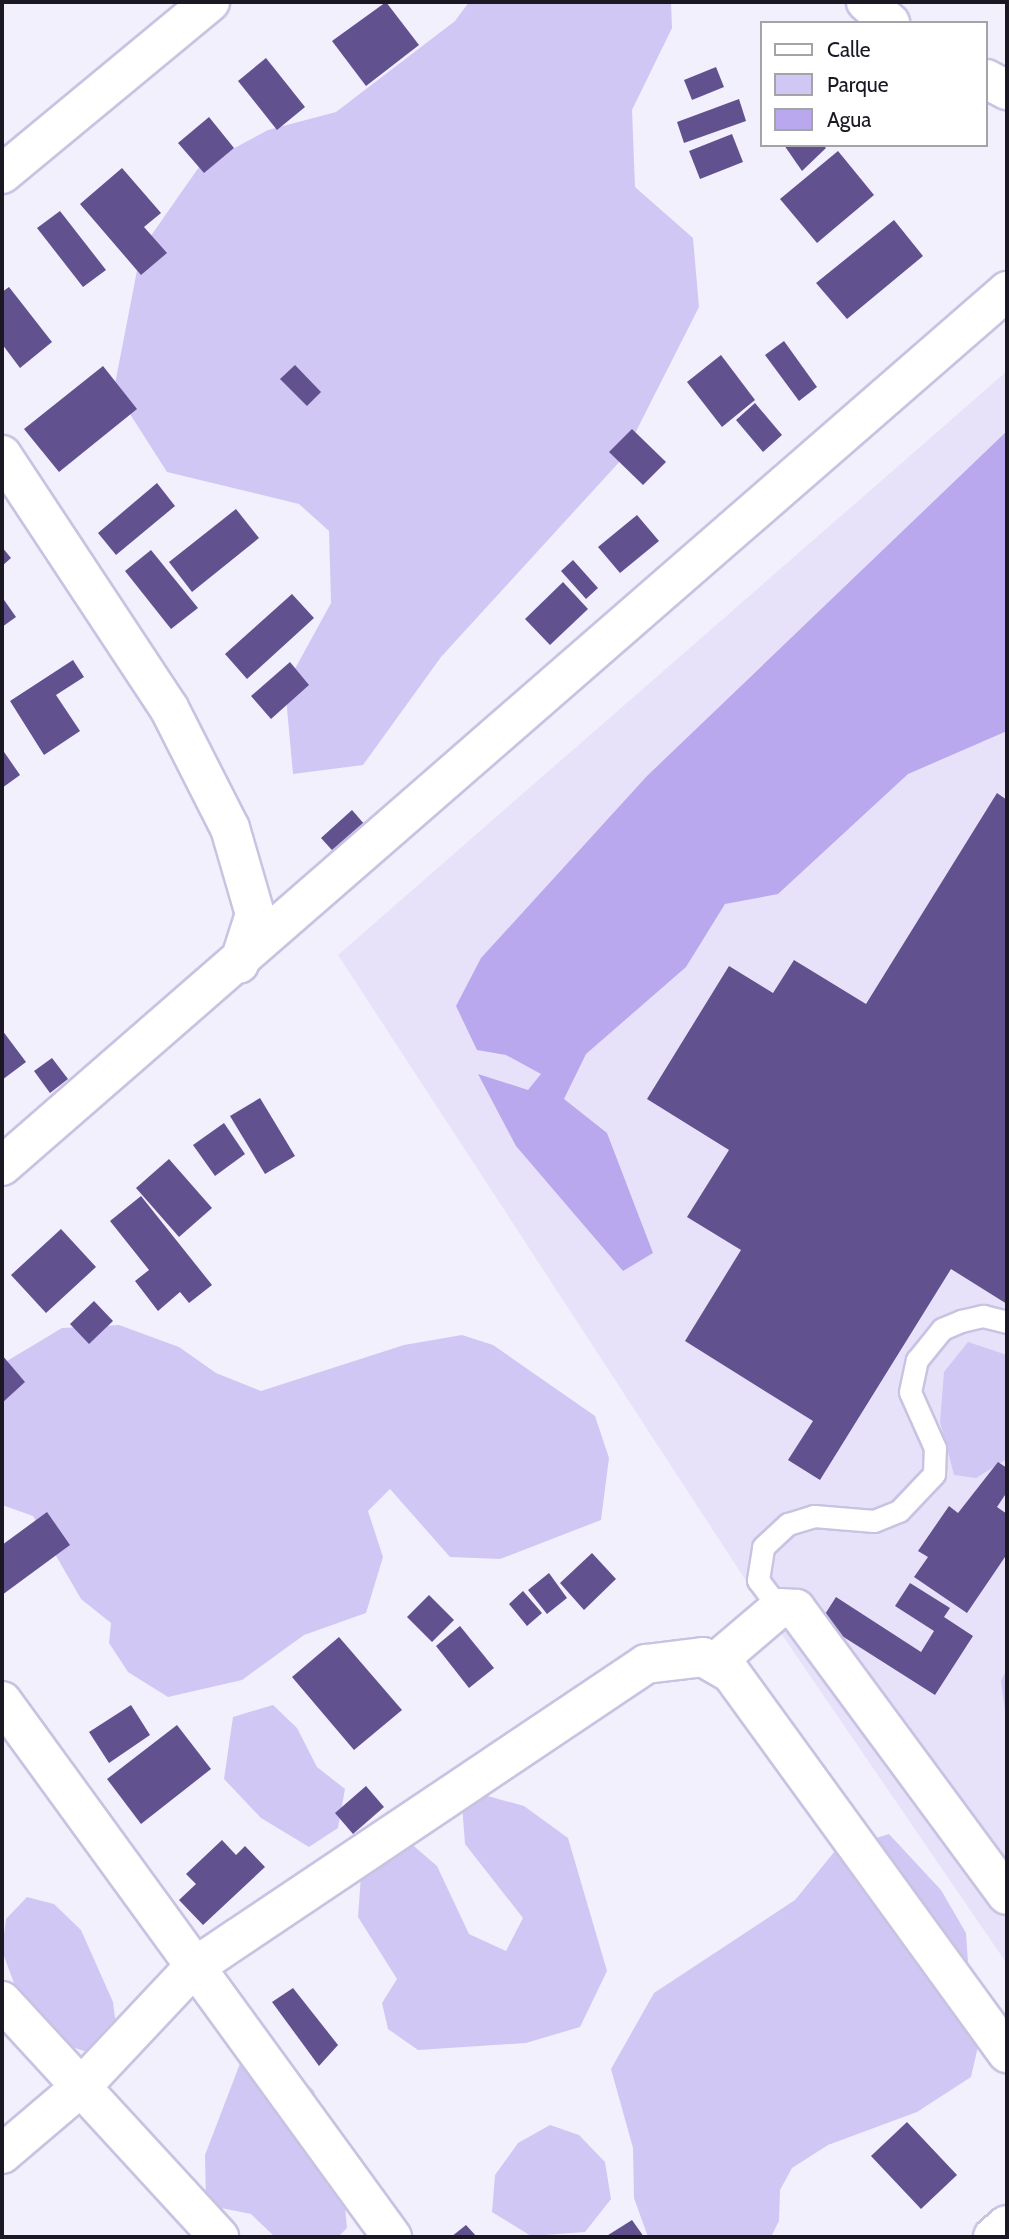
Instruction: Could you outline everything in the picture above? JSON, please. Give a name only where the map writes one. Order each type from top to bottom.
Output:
[{"type":"street","points":[[2,174],[211,2]]},
{"type":"street","points":[[866,2],[888,21]]},
{"type":"street","points":[[988,80],[1007,90]]},
{"type":"street","points":[[2,1166],[239,964],[1007,291]]},
{"type":"street","points":[[2,454],[169,708],[230,828],[255,914],[239,964]]},
{"type":"street","points":[[2,2154],[82,2086],[193,1968],[646,1664],[718,1660],[779,1608],[796,1609],[1007,1895]]},
{"type":"street","points":[[718,1660],[1007,2053]]},
{"type":"street","points":[[2,1700],[193,1968],[392,2237]]},
{"type":"street","points":[[2,2001],[219,2237]]},
{"type":"street","points":[[993,2237],[1007,2225]]},
{"type":"lane","points":[[779,1608],[758,1580],[763,1547],[788,1524],[814,1516],[874,1521],[898,1511],[934,1474],[935,1448],[910,1392],[917,1360],[942,1329],[983,1315],[1007,1322]]},
{"type":"shaded area","points":[[1007,371],[1007,1964],[765,1610],[338,955]]},
{"type":"green space","points":[[469,2],[671,2],[672,28],[632,110],[635,187],[693,238],[699,307],[622,459],[441,657],[363,765],[293,774],[285,687],[331,603],[329,531],[299,504],[167,472],[114,389],[141,250],[199,167],[268,130],[336,112],[455,21]]},
{"type":"green space","points":[[119,1325],[179,1347],[216,1373],[261,1391],[404,1345],[462,1335],[493,1345],[595,1416],[609,1458],[601,1520],[500,1559],[450,1557],[390,1489],[368,1511],[383,1557],[366,1613],[304,1635],[242,1680],[168,1697],[128,1672],[109,1643],[111,1623],[81,1599],[33,1516],[2,1505],[2,1364],[62,1328]]},
{"type":"green space","points":[[968,1342],[1007,1355],[1007,1459],[976,1478],[954,1475],[940,1422],[944,1372]]},
{"type":"green space","points":[[1007,1669],[1007,1726],[1001,1681]]},
{"type":"green space","points":[[273,1705],[297,1728],[317,1767],[345,1789],[338,1828],[309,1847],[261,1818],[224,1779],[233,1717]]},
{"type":"green space","points":[[484,1795],[524,1806],[568,1838],[607,1971],[580,2027],[526,2043],[418,2050],[388,2029],[382,2003],[397,1979],[358,1917],[361,1875],[408,1841],[437,1866],[469,1934],[506,1951],[523,1918],[465,1844],[462,1805]]},
{"type":"green space","points":[[889,1834],[941,1890],[966,1933],[969,1976],[984,2020],[971,2077],[917,2112],[828,2145],[792,2168],[780,2190],[779,2221],[771,2237],[648,2237],[634,2198],[633,2148],[611,2069],[654,1993],[795,1900],[835,1851]]},
{"type":"green space","points":[[27,1897],[54,1904],[81,1930],[113,2002],[117,2033],[103,2057],[53,2041],[14,1983],[2,1951],[6,1919]]},
{"type":"green space","points":[[249,2040],[282,2059],[314,2091],[343,2184],[347,2228],[338,2237],[275,2237],[251,2214],[206,2205],[205,2155]]},
{"type":"green space","points":[[550,2125],[579,2135],[605,2162],[611,2199],[585,2232],[531,2236],[492,2212],[495,2175],[518,2143]]},
{"type":"water","points":[[1007,431],[1007,731],[908,774],[778,894],[725,904],[686,967],[586,1054],[564,1099],[607,1133],[653,1253],[623,1271],[516,1146],[478,1074],[528,1090],[541,1074],[506,1055],[477,1050],[456,1006],[481,958],[647,776]]},
{"type":"building","points":[[386,2],[419,45],[366,86],[332,41]]},
{"type":"building","points":[[266,58],[305,107],[277,130],[238,81]]},
{"type":"building","points":[[716,67],[724,87],[692,100],[684,80]]},
{"type":"building","points":[[739,99],[746,121],[684,143],[677,122]]},
{"type":"building","points":[[209,117],[234,148],[204,173],[178,143]]},
{"type":"building","points":[[732,134],[743,162],[700,179],[689,151]]},
{"type":"building","points":[[785,147],[826,148],[802,171]]},
{"type":"building","points":[[838,151],[874,195],[817,243],[780,199]]},
{"type":"building","points":[[122,168],[161,213],[144,227],[167,253],[141,275],[80,204]]},
{"type":"building","points":[[60,211],[106,270],[83,287],[37,228]]},
{"type":"building","points":[[894,220],[923,256],[847,319],[816,283]]},
{"type":"building","points":[[9,287],[52,342],[20,368],[2,344],[2,292]]},
{"type":"building","points":[[784,341],[817,387],[799,401],[765,355]]},
{"type":"building","points":[[721,355],[755,400],[722,427],[687,382]]},
{"type":"building","points":[[295,365],[321,392],[307,406],[280,379]]},
{"type":"building","points":[[103,366],[137,409],[59,472],[24,429]]},
{"type":"building","points":[[755,403],[782,435],[763,452],[736,420]]},
{"type":"building","points":[[632,429],[666,462],[643,485],[609,452]]},
{"type":"building","points":[[157,483],[175,506],[116,555],[98,533]]},
{"type":"building","points":[[236,509],[259,538],[192,592],[169,562]]},
{"type":"building","points":[[637,515],[659,541],[620,573],[598,547]]},
{"type":"building","points":[[2,547],[11,558],[2,566]]},
{"type":"building","points":[[151,550],[198,608],[171,629],[125,571]]},
{"type":"building","points":[[573,560],[598,588],[586,599],[561,571]]},
{"type":"building","points":[[563,582],[588,609],[550,645],[525,619]]},
{"type":"building","points":[[292,594],[314,618],[247,679],[225,654]]},
{"type":"building","points":[[2,597],[16,617],[2,627]]},
{"type":"building","points":[[73,660],[84,677],[56,695],[80,731],[44,755],[10,701]]},
{"type":"building","points":[[290,662],[309,685],[271,719],[251,696]]},
{"type":"building","points":[[2,749],[20,775],[2,788]]},
{"type":"building","points":[[997,793],[1007,800],[1007,1304],[951,1269],[820,1480],[788,1460],[813,1421],[685,1341],[741,1250],[687,1217],[729,1150],[647,1099],[729,966],[773,993],[794,960],[866,1004]]},
{"type":"building","points":[[352,810],[372,833],[341,860],[321,838]]},
{"type":"building","points":[[2,1030],[26,1062],[2,1080]]},
{"type":"building","points":[[52,1058],[68,1079],[50,1093],[34,1071]]},
{"type":"building","points":[[260,1098],[295,1156],[265,1174],[230,1116]]},
{"type":"building","points":[[224,1123],[245,1154],[215,1176],[193,1145]]},
{"type":"building","points":[[169,1159],[212,1208],[179,1237],[136,1188]]},
{"type":"building","points":[[141,1196],[212,1285],[189,1303],[180,1292],[158,1311],[135,1281],[149,1270],[110,1221]]},
{"type":"building","points":[[61,1229],[96,1267],[46,1313],[11,1275]]},
{"type":"building","points":[[94,1301],[113,1321],[89,1344],[70,1324]]},
{"type":"building","points":[[2,1355],[25,1382],[2,1403]]},
{"type":"building","points":[[998,1462],[1007,1468],[1007,1492],[997,1507],[1007,1514],[1007,1554],[967,1613],[914,1577],[928,1557],[918,1551],[949,1506],[958,1513]]},
{"type":"building","points":[[47,1512],[70,1545],[2,1595],[2,1545]]},
{"type":"building","points":[[592,1553],[616,1579],[584,1610],[560,1583]]},
{"type":"building","points":[[549,1573],[567,1598],[547,1614],[528,1590]]},
{"type":"building","points":[[910,1583],[950,1608],[944,1617],[973,1636],[935,1695],[820,1622],[836,1597],[921,1652],[934,1631],[895,1606]]},
{"type":"building","points":[[523,1591],[542,1613],[527,1626],[509,1604]]},
{"type":"building","points":[[429,1595],[454,1620],[432,1642],[407,1617]]},
{"type":"building","points":[[460,1626],[494,1668],[469,1688],[436,1646]]},
{"type":"building","points":[[339,1637],[402,1710],[354,1750],[292,1677]]},
{"type":"building","points":[[131,1705],[150,1735],[109,1763],[89,1732]]},
{"type":"building","points":[[177,1725],[211,1769],[141,1824],[107,1779]]},
{"type":"building","points":[[366,1786],[384,1807],[353,1834],[335,1813]]},
{"type":"building","points":[[222,1840],[236,1855],[245,1846],[265,1867],[203,1925],[179,1900],[196,1884],[186,1874]]},
{"type":"building","points":[[293,1988],[338,2045],[319,2066],[272,2002]]},
{"type":"building","points":[[907,2122],[957,2175],[921,2209],[871,2156]]},
{"type":"building","points":[[632,2220],[644,2237],[605,2237]]},
{"type":"building","points":[[466,2225],[477,2237],[451,2237]]}]
